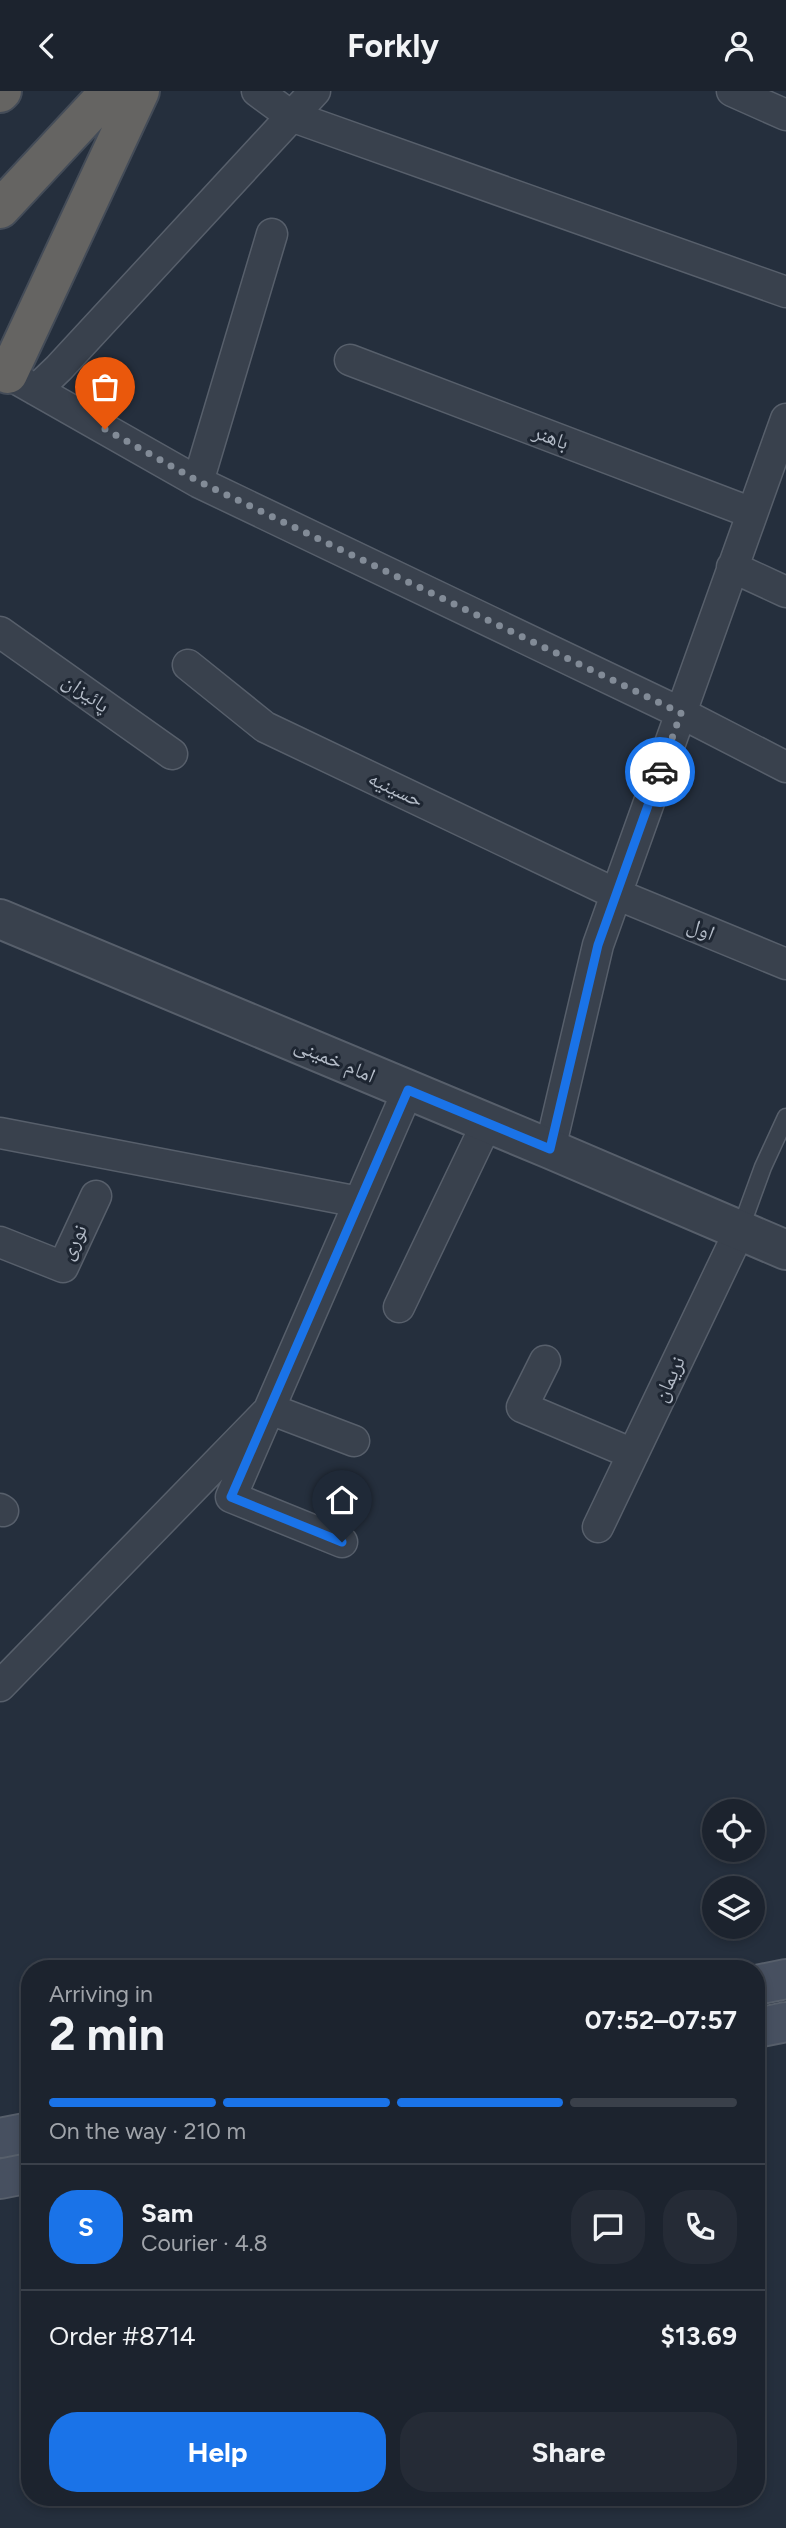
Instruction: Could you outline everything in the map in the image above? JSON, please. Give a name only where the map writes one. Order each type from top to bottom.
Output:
[{"type":"highway","points":[[0,209],[110,91]]},
{"type":"highway","points":[[11,379],[140,91]]},
{"type":"main road","points":[[765,1983],[786,1979]]},
{"type":"main road","points":[[765,2026],[786,2022]]},
{"type":"main road","points":[[0,2138],[21,2134]]},
{"type":"main road","points":[[0,2179],[21,2175]]},
{"type":"street","points":[[257,91],[291,115],[786,292]]},
{"type":"street","points":[[11,379],[59,368],[315,91]]},
{"type":"street","points":[[732,91],[786,115]]},
{"type":"street","points":[[198,481],[272,234]]},
{"type":"street","name":"باهنر","points":[[351,360],[752,513]]},
{"type":"street","points":[[11,379],[198,481],[681,713],[786,767]]},
{"type":"street","points":[[550,1149],[598,945],[786,419]]},
{"type":"street","points":[[732,567],[786,592]]},
{"type":"street","name":"پائیزان","points":[[0,632],[172,754]]},
{"type":"street","name":"حسینیه","points":[[188,665],[265,727],[616,894]]},
{"type":"street","name":"اول","points":[[616,894],[786,964]]},
{"type":"street","name":"امام خمینی","points":[[0,919],[786,1250]]},
{"type":"street","points":[[342,1542],[231,1497],[408,1090]]},
{"type":"street","points":[[399,1307],[487,1123]]},
{"type":"street","points":[[0,1133],[359,1202]]},
{"type":"street","name":"نوری","points":[[0,1242],[63,1267],[96,1196]]},
{"type":"street","name":"نریمان","points":[[598,1527],[740,1230]]},
{"type":"street","points":[[545,1361],[522,1407],[633,1454]]},
{"type":"street","points":[[270,1409],[354,1441]]},
{"type":"street","points":[[0,1686],[270,1409]]},
{"type":"lane","points":[[740,1230],[762,1167],[786,1117]]},
{"type":"way so far","points":[[105,429],[198,481],[681,713],[660,772]]},
{"type":"route","points":[[342,1542],[231,1497],[408,1090],[550,1149],[598,945],[660,772]]}]
